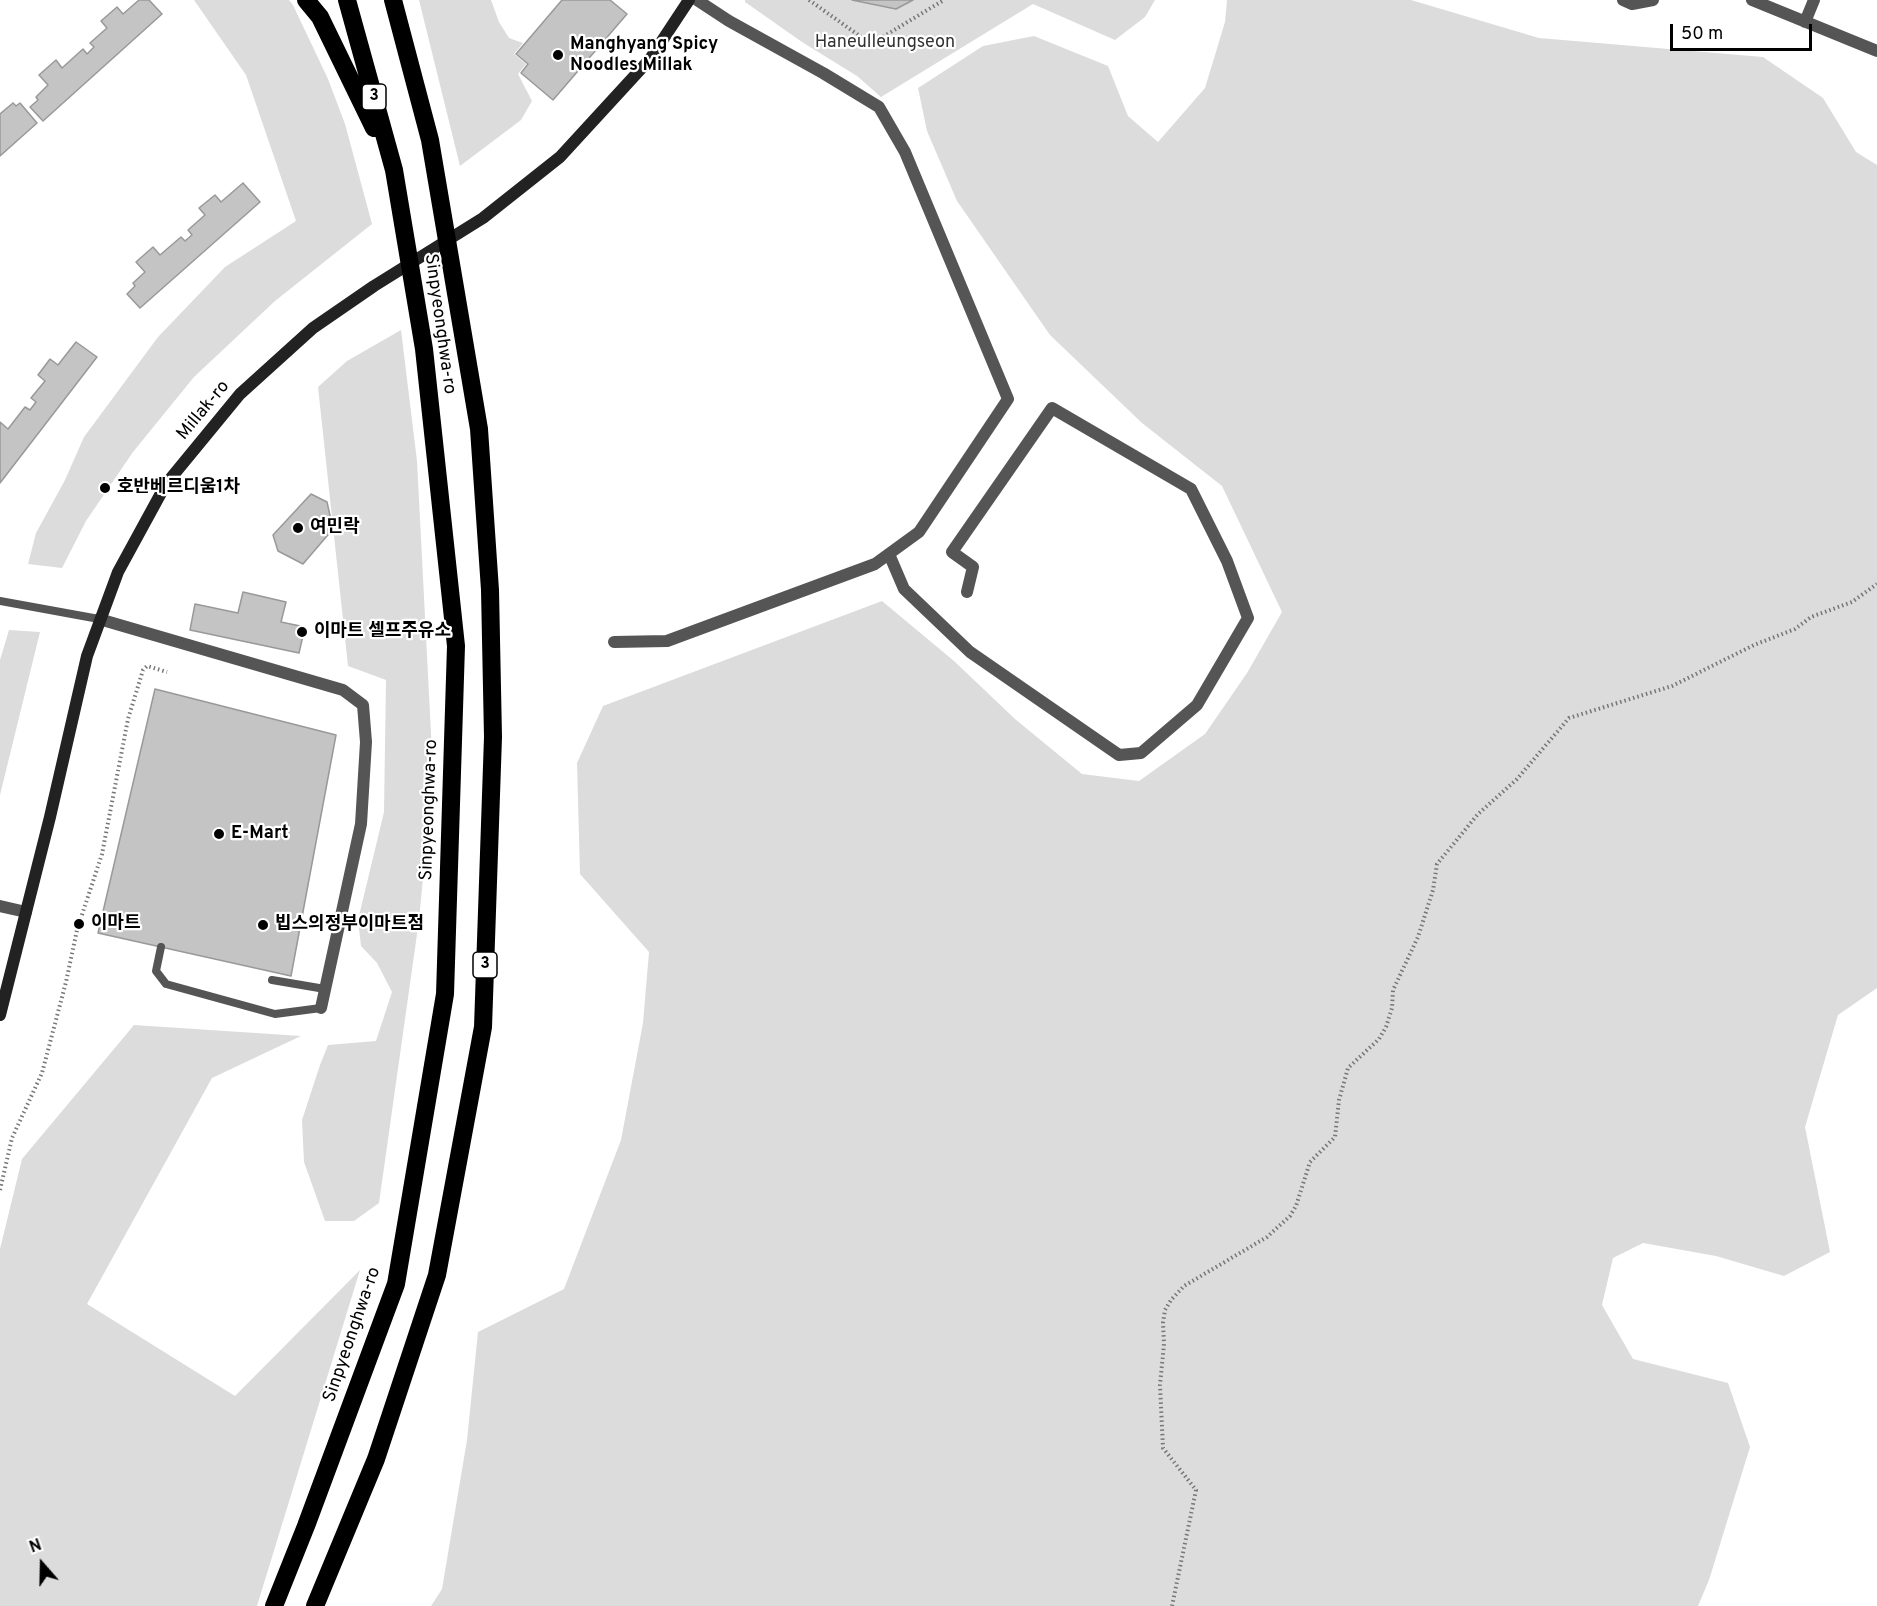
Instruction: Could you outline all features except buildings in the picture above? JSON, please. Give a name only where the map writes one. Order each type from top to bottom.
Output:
[{"type":"highway","points":[[306,0],[320,17],[394,170]]},
{"type":"highway","name":"Sinpyeonghwa-ro","points":[[274,1606],[396,1284],[445,994],[456,646],[424,349],[394,170],[347,0]]},
{"type":"highway","name":"Sinpyeonghwa-ro","points":[[315,1606],[376,1459],[438,1275],[483,1027],[493,737],[490,590],[479,429],[430,140],[393,0]]},
{"type":"main road","name":"Millak-ro","points":[[0,1015],[50,817],[87,656],[118,572],[166,484],[240,394],[313,328],[374,286],[483,218],[560,156],[650,59],[688,0]]},
{"type":"street","points":[[614,642],[667,641],[875,564],[919,532],[1008,399],[905,152],[879,107],[729,21],[697,0]]},
{"type":"street","points":[[1623,0],[1632,4],[1653,0]]},
{"type":"street","points":[[1752,0],[1877,51]]},
{"type":"street","points":[[1805,22],[1814,0]]},
{"type":"street","points":[[889,554],[904,589],[970,652],[1119,754],[1141,753],[1197,705],[1248,618],[1227,561],[1191,489],[1052,408],[952,552],[973,567],[967,592]]},
{"type":"street","points":[[99,619],[343,690],[363,705],[366,742],[361,824],[321,1008]]},
{"type":"street","points":[[0,906],[26,912]]},
{"type":"lane","points":[[0,601],[99,619]]},
{"type":"lane","points":[[161,947],[156,971],[166,984],[275,1014],[321,1008]]},
{"type":"lane","points":[[272,980],[325,989]]},
{"type":"path","points":[[809,0],[871,44],[944,0]]},
{"type":"path","points":[[1172,1606],[1196,1490],[1163,1448],[1160,1385],[1164,1344],[1162,1323],[1166,1310],[1171,1300],[1184,1286],[1267,1237],[1290,1216],[1296,1206],[1310,1162],[1335,1137],[1339,1100],[1348,1068],[1378,1039],[1386,1027],[1392,1008],[1393,990],[1418,937],[1433,890],[1437,864],[1478,814],[1517,778],[1569,718],[1672,686],[1755,645],[1795,629],[1810,617],[1852,602],[1877,584]]},
{"type":"path","points":[[0,1190],[12,1138],[42,1073],[77,930],[102,854],[128,719],[143,670],[147,666],[167,672]]},
{"type":"green space","points":[[194,0],[289,0],[293,5],[328,79],[345,124],[372,224],[275,301],[194,377],[133,452],[86,521],[62,568],[28,564],[36,533],[65,480],[84,437],[158,337],[225,267],[296,221],[246,75]]},
{"type":"green space","points":[[419,0],[491,0],[499,22],[509,38],[523,43],[514,54],[526,64],[518,74],[532,101],[521,120],[460,166]]},
{"type":"green space","name":"Haneulleungseon","points":[[745,0],[1155,0],[1145,17],[1115,40],[1033,4],[881,97],[857,76],[802,42]]},
{"type":"green space","points":[[1227,0],[1411,0],[1539,38],[1763,57],[1823,98],[1856,152],[1877,165],[1877,988],[1838,1015],[1805,1127],[1830,1252],[1784,1276],[1716,1256],[1643,1243],[1613,1258],[1602,1305],[1633,1359],[1728,1383],[1750,1447],[1709,1580],[1698,1606],[431,1606],[442,1589],[467,1440],[478,1332],[564,1289],[621,1140],[643,1023],[649,952],[580,874],[577,763],[603,706],[882,601],[954,661],[1015,719],[1082,774],[1139,781],[1205,734],[1247,673],[1282,612],[1222,486],[1142,423],[1050,335],[957,201],[927,131],[918,88],[983,46],[1034,36],[1108,66],[1128,116],[1158,142],[1205,88],[1225,22]]},
{"type":"green space","points":[[401,330],[417,461],[433,772],[419,920],[379,1203],[354,1221],[325,1221],[304,1162],[302,1120],[328,1045],[376,1041],[392,992],[377,963],[361,946],[358,920],[384,812],[386,680],[348,666],[318,387],[347,361]]},
{"type":"green space","points":[[9,630],[40,632],[0,795],[0,660]]},
{"type":"green space","points":[[134,1025],[301,1036],[212,1078],[87,1304],[235,1396],[360,1270],[257,1606],[0,1606],[0,1249],[22,1159]]},
{"type":"place","name":"Manghyang Spicy Noodles Millak","points":[[558,55]]},
{"type":"place","name":"호반베르디움1차","points":[[105,488]]},
{"type":"place","name":"여민락","points":[[298,528]]},
{"type":"place","name":"이마트 셀프주유소","points":[[302,632]]},
{"type":"place","name":"E-Mart","points":[[219,834]]},
{"type":"place","name":"이마트","points":[[79,924]]},
{"type":"place","name":"빕스의정부이마트점","points":[[263,925]]}]
